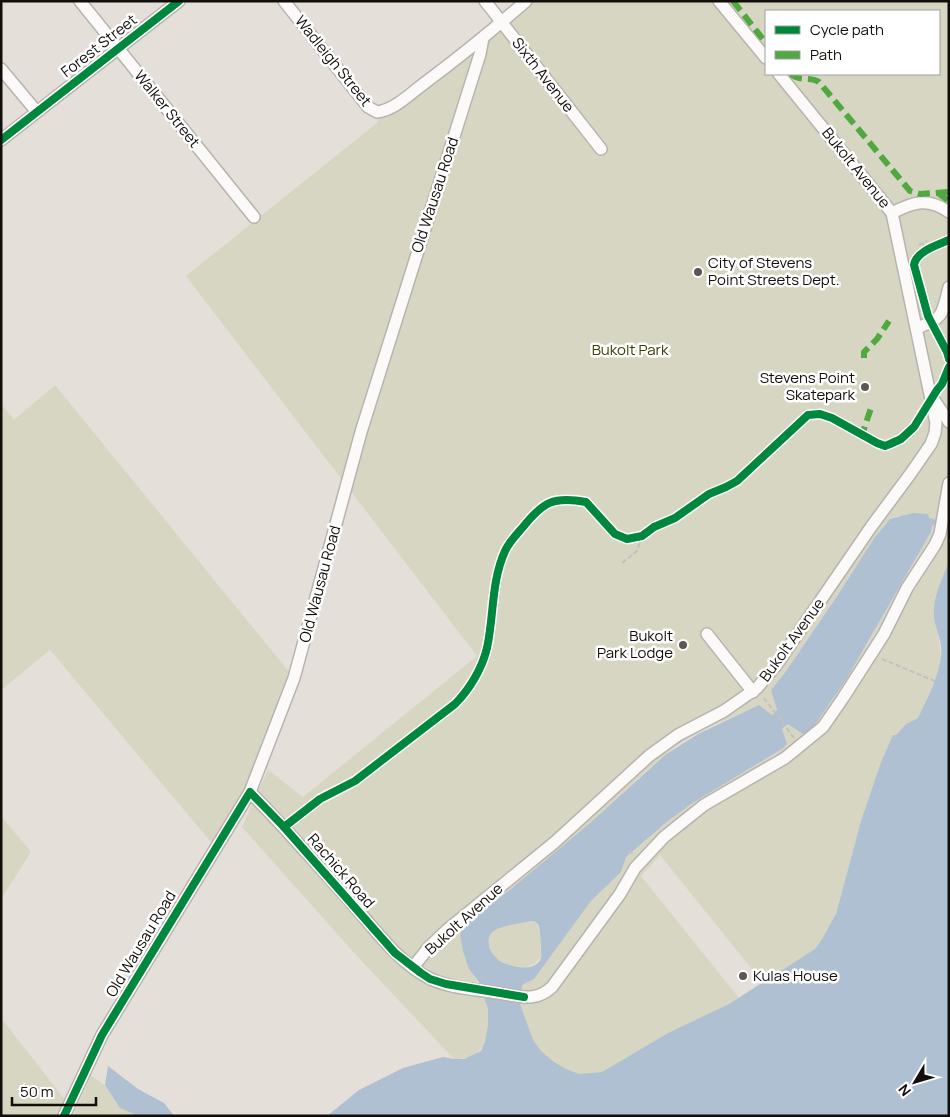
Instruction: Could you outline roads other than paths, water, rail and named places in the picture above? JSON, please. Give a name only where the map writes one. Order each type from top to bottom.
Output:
[{"type":"street","name":"Walker Street","points":[[80,1],[254,217]]},
{"type":"street","name":"Forest Street","points":[[1,140],[179,1]]},
{"type":"street","name":"Wadleigh Street","points":[[284,1],[368,107],[377,112],[404,99],[483,38]]},
{"type":"street","name":"Sixth Avenue","points":[[485,1],[601,149]]},
{"type":"street","points":[[483,38],[526,1]]},
{"type":"street","points":[[719,1],[765,57]]},
{"type":"street","name":"Old Wausau Road","points":[[64,1116],[102,1036],[250,792],[294,678],[360,432],[480,54],[483,38]]},
{"type":"street","points":[[1,69],[37,112]]},
{"type":"street","name":"Bukolt Avenue","points":[[780,75],[892,214],[936,424],[931,444],[871,527],[777,664],[755,690],[724,711],[678,735],[649,756],[555,842],[447,930],[430,946],[413,967],[437,982],[524,997],[539,996],[552,987],[620,894],[635,868],[664,837],[704,805],[785,758],[823,727],[884,634],[907,588],[935,545],[940,534],[949,483]]},
{"type":"street","points":[[892,214],[906,206],[922,202],[931,203],[949,212]]},
{"type":"street","points":[[917,328],[931,323],[942,313],[949,288]]},
{"type":"street","name":"Bukolt Avenue","points":[[930,394],[949,422]]},
{"type":"street","points":[[707,634],[755,690]]},
{"type":"street","name":"Rachick Road","points":[[250,792],[284,827],[395,953],[413,967]]},
{"type":"water","points":[[913,513],[928,514],[929,518],[936,520],[936,523],[932,526],[931,532],[847,678],[812,729],[803,734],[788,724],[782,729],[787,744],[782,749],[691,804],[626,857],[621,872],[591,901],[534,979],[522,985],[520,1004],[533,1040],[542,1052],[554,1062],[579,1074],[602,1072],[668,1033],[729,1004],[815,949],[836,914],[861,821],[881,762],[893,735],[896,735],[906,724],[918,718],[935,680],[940,664],[941,651],[934,611],[938,589],[949,562],[949,1116],[327,1116],[359,1090],[403,1068],[443,1057],[464,1059],[481,1051],[485,1042],[488,1025],[488,1009],[479,982],[469,969],[463,951],[460,935],[462,929],[481,911],[507,892],[589,824],[665,755],[698,734],[759,705],[772,715],[777,710],[771,690],[784,674],[875,537],[890,519]],"holes":[[[534,921],[539,926],[541,942],[541,958],[538,963],[534,966],[516,967],[500,961],[493,954],[489,947],[490,935],[493,932],[501,927]]]},
{"type":"water","points":[[108,1066],[138,1089],[164,1103],[174,1116],[138,1116],[120,1108],[105,1085]]},
{"type":"place","name":"City of Stevens Point Streets Dept.","points":[[698,272]]},
{"type":"place","name":"Stevens Point Skatepark","points":[[865,387]]},
{"type":"place","name":"Bukolt Park Lodge","points":[[683,645]]},
{"type":"place","name":"Kulas House","points":[[743,976]]},
{"type":"park label","name":"Bukolt Park","points":[[630,350]]}]
